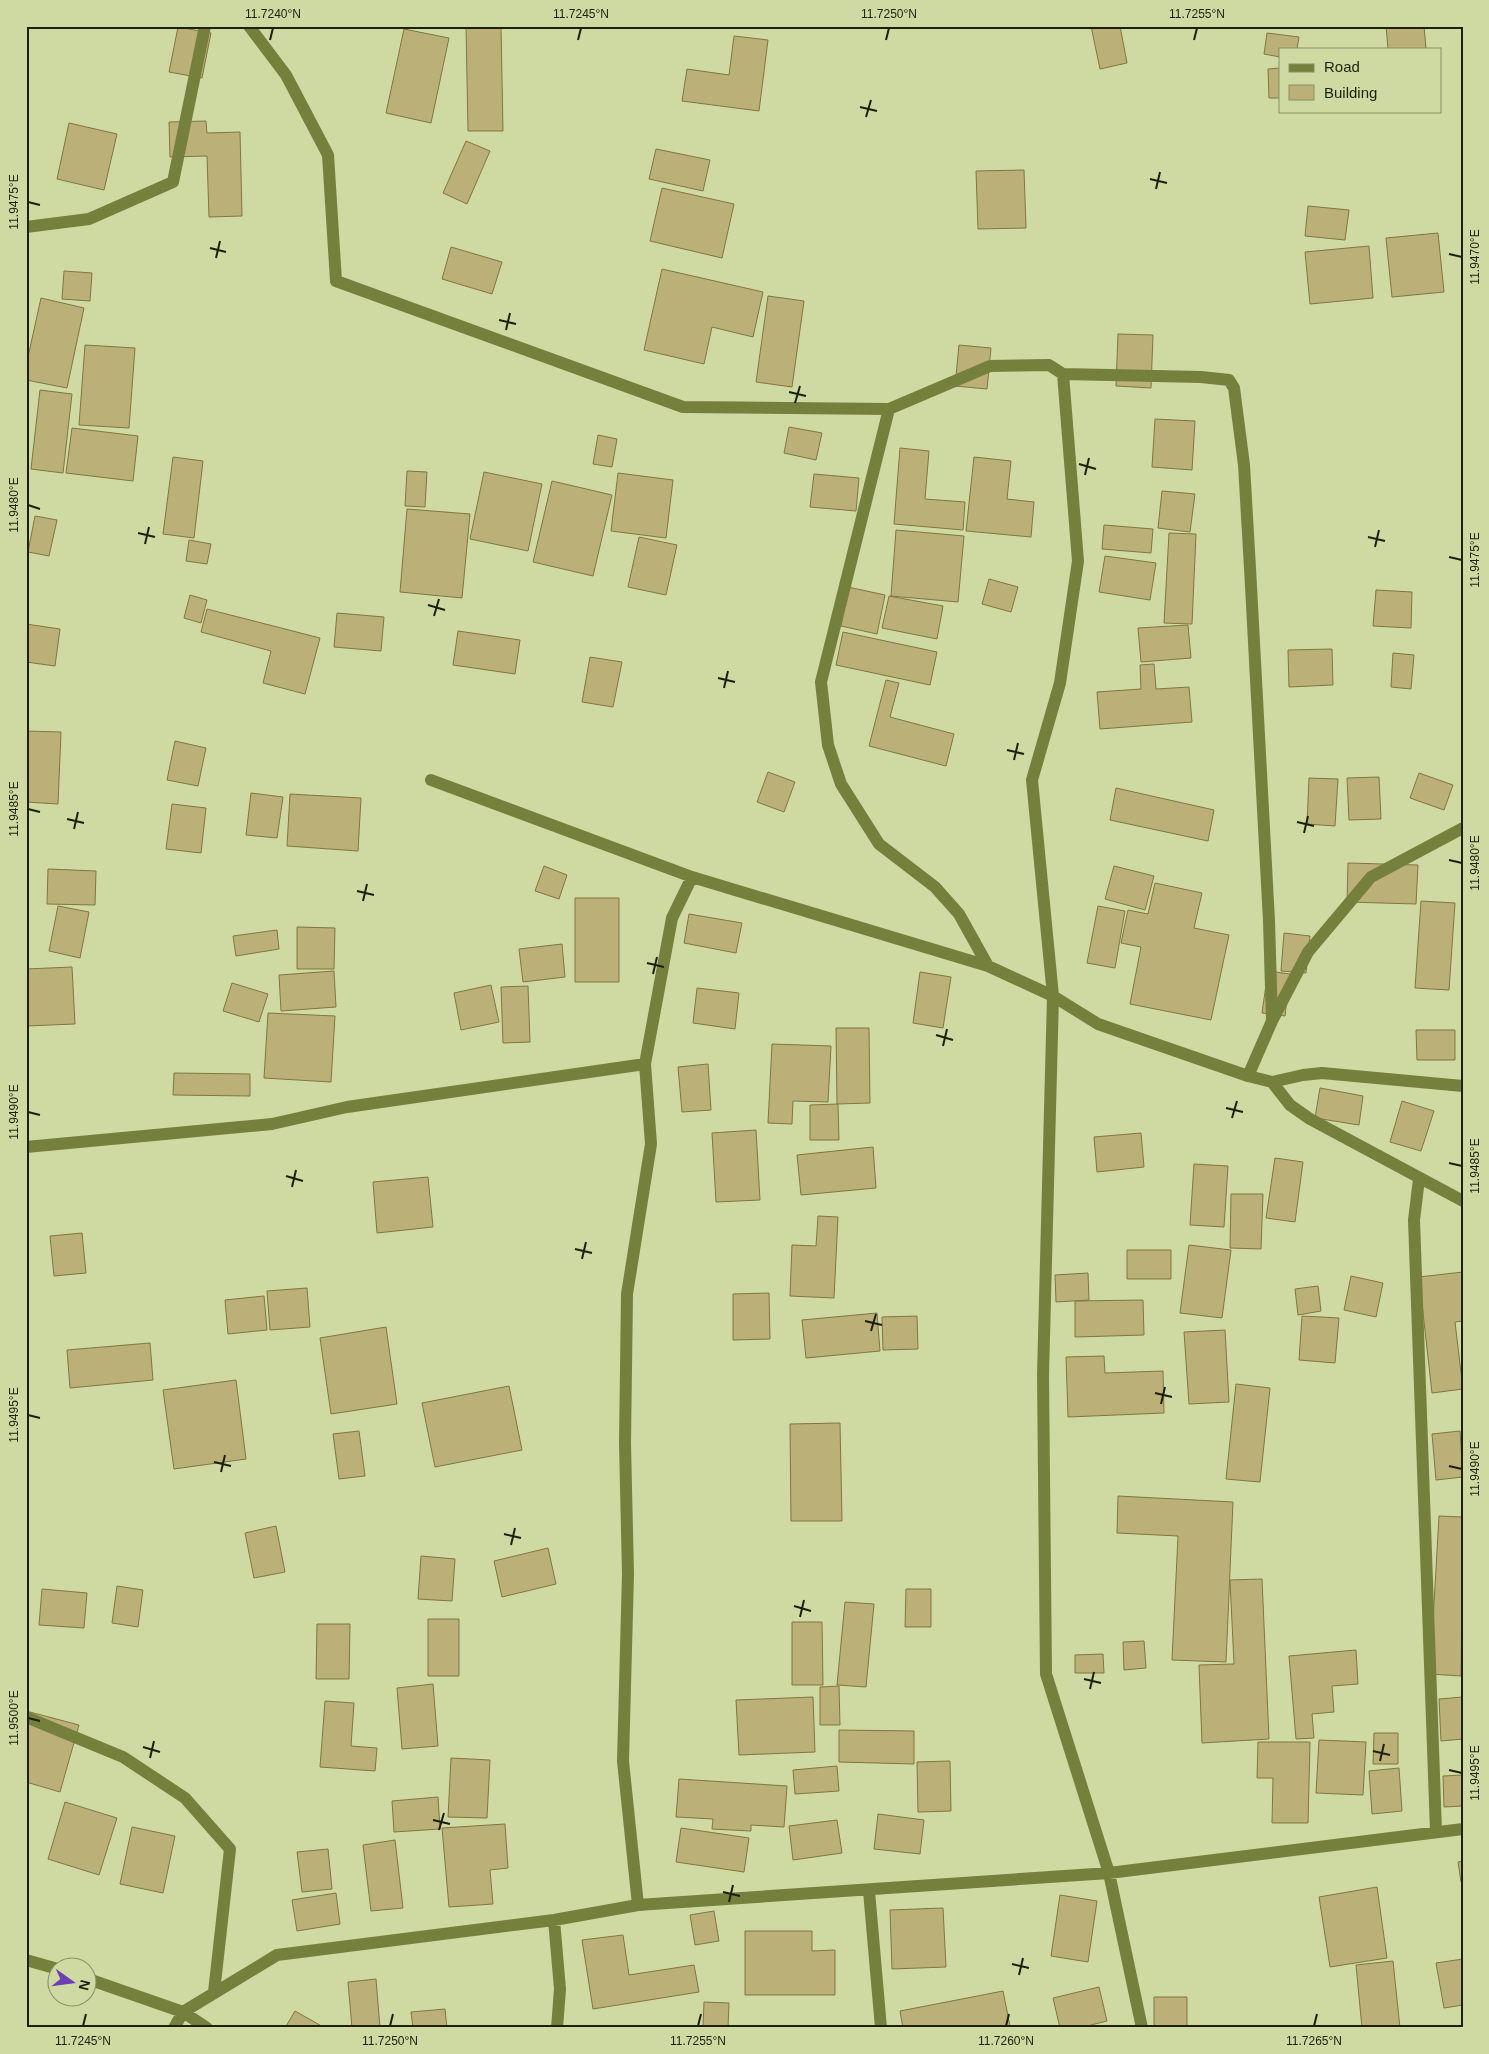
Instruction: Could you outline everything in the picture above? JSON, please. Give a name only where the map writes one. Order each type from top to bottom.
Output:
[{"type":"street","points":[[26,227],[88,219],[173,182],[205,26]]},
{"type":"street","points":[[249,26],[286,75],[328,155],[336,281],[683,407],[889,409],[990,366],[1049,365],[1063,374],[1201,377],[1229,380],[1234,388],[1244,465],[1269,921],[1272,1022]]},
{"type":"street","points":[[1063,374],[1078,560],[1060,683],[1032,780],[1053,996],[1043,1375],[1046,1674],[1109,1873],[1142,2028]]},
{"type":"street","points":[[889,409],[821,682],[828,745],[840,784],[879,844],[935,887],[959,914],[988,966]]},
{"type":"street","points":[[431,780],[692,877],[988,966],[1053,996],[1098,1024],[1248,1076],[1272,1082],[1303,1074],[1322,1073],[1463,1086]]},
{"type":"street","points":[[1248,1076],[1272,1022],[1308,952],[1370,877],[1463,828]]},
{"type":"street","points":[[638,1905],[623,1762],[628,1574],[625,1443],[627,1294],[651,1144],[645,1064],[672,918],[692,877]]},
{"type":"street","points":[[26,1147],[272,1124],[346,1107],[645,1064]]},
{"type":"street","points":[[1272,1082],[1290,1105],[1310,1119],[1463,1201]]},
{"type":"street","points":[[1419,1179],[1415,1230],[1436,1831]]},
{"type":"street","points":[[26,1717],[124,1757],[184,1798],[230,1849],[214,1992]]},
{"type":"street","points":[[174,2028],[183,2012],[277,1955],[554,1920],[638,1905],[1109,1873],[1463,1829]]},
{"type":"street","points":[[869,1890],[881,2028]]},
{"type":"street","points":[[554,1920],[560,1989],[557,2028]]},
{"type":"street","points":[[26,1960],[48,1966]]},
{"type":"street","points":[[98,1982],[183,2012],[208,2028]]},
{"type":"building","points":[[466,26],[501,26],[503,131],[468,131]]},
{"type":"building","points":[[1091,26],[1120,26],[1127,63],[1100,69]]},
{"type":"building","points":[[1386,26],[1424,26],[1426,48],[1388,48]]},
{"type":"building","points":[[178,27],[211,33],[202,78],[169,72]]},
{"type":"building","points":[[404,29],[449,38],[431,123],[386,113]]},
{"type":"building","points":[[1267,33],[1299,37],[1297,48],[1279,48],[1279,57],[1264,54]]},
{"type":"building","points":[[734,36],[768,40],[759,111],[682,101],[687,69],[729,75]]},
{"type":"building","points":[[1279,68],[1279,98],[1269,98],[1268,69]]},
{"type":"building","points":[[206,121],[207,133],[240,132],[242,216],[209,217],[207,156],[170,157],[169,122]]},
{"type":"building","points":[[69,123],[117,134],[104,190],[57,179]]},
{"type":"building","points":[[466,141],[490,151],[467,204],[443,193]]},
{"type":"building","points":[[656,149],[710,160],[703,191],[649,179]]},
{"type":"building","points":[[1024,170],[1026,228],[978,229],[976,171]]},
{"type":"building","points":[[662,188],[734,204],[722,258],[650,241]]},
{"type":"building","points":[[1308,206],[1349,210],[1345,240],[1305,236]]},
{"type":"building","points":[[1438,233],[1444,292],[1392,297],[1386,238]]},
{"type":"building","points":[[1369,246],[1373,298],[1310,304],[1305,252]]},
{"type":"building","points":[[451,247],[502,262],[492,294],[442,279]]},
{"type":"building","points":[[662,269],[763,292],[753,337],[712,327],[704,364],[644,350]]},
{"type":"building","points":[[64,271],[92,273],[90,301],[62,299]]},
{"type":"building","points":[[768,296],[804,301],[792,387],[756,382]]},
{"type":"building","points":[[41,298],[84,308],[67,388],[26,380],[26,366]]},
{"type":"building","points":[[1118,334],[1153,335],[1151,388],[1116,386]]},
{"type":"building","points":[[85,345],[135,348],[129,428],[79,425]]},
{"type":"building","points":[[959,345],[991,348],[987,389],[955,386]]},
{"type":"building","points":[[40,390],[72,394],[63,473],[31,469]]},
{"type":"building","points":[[1155,419],[1195,421],[1192,470],[1152,467]]},
{"type":"building","points":[[789,427],[822,433],[816,460],[784,453]]},
{"type":"building","points":[[72,428],[138,436],[133,481],[66,473]]},
{"type":"building","points":[[598,435],[617,439],[612,467],[593,464]]},
{"type":"building","points":[[900,448],[929,451],[925,499],[965,502],[963,530],[894,524]]},
{"type":"building","points":[[173,457],[203,461],[194,538],[163,534]]},
{"type":"building","points":[[974,457],[1011,461],[1007,499],[1034,502],[1031,537],[966,531]]},
{"type":"building","points":[[407,471],[427,472],[425,507],[405,506]]},
{"type":"building","points":[[484,472],[542,484],[528,551],[470,539]]},
{"type":"building","points":[[618,473],[673,480],[666,538],[611,531]]},
{"type":"building","points":[[814,474],[859,478],[856,511],[810,507]]},
{"type":"building","points":[[552,481],[612,495],[593,576],[533,562]]},
{"type":"building","points":[[1162,491],[1195,494],[1190,532],[1158,528]]},
{"type":"building","points":[[407,509],[470,514],[462,598],[400,592]]},
{"type":"building","points":[[35,516],[57,520],[49,556],[28,552]]},
{"type":"building","points":[[1104,525],[1153,529],[1151,553],[1102,549]]},
{"type":"building","points":[[896,530],[964,536],[958,602],[891,596]]},
{"type":"building","points":[[1169,533],[1196,534],[1192,624],[1164,623]]},
{"type":"building","points":[[639,537],[677,545],[666,595],[628,587]]},
{"type":"building","points":[[189,540],[211,544],[207,564],[186,561]]},
{"type":"building","points":[[1105,556],[1156,563],[1150,600],[1099,592]]},
{"type":"building","points":[[989,579],[1018,587],[1011,612],[982,604]]},
{"type":"building","points":[[848,587],[885,595],[877,634],[841,626]]},
{"type":"building","points":[[1376,590],[1412,592],[1411,628],[1373,626]]},
{"type":"building","points":[[190,595],[207,600],[201,623],[184,618]]},
{"type":"building","points":[[889,596],[943,606],[937,639],[882,628]]},
{"type":"building","points":[[207,609],[320,638],[305,694],[263,683],[271,651],[201,632]]},
{"type":"building","points":[[337,613],[384,617],[381,651],[334,647]]},
{"type":"building","points":[[26,624],[60,629],[55,666],[26,662]]},
{"type":"building","points":[[1188,625],[1191,658],[1141,662],[1138,628]]},
{"type":"building","points":[[458,631],[520,640],[515,674],[453,665]]},
{"type":"building","points":[[843,632],[937,652],[930,685],[836,665]]},
{"type":"building","points":[[1332,649],[1333,685],[1289,687],[1288,650]]},
{"type":"building","points":[[1393,653],[1414,655],[1411,689],[1391,687]]},
{"type":"building","points":[[590,657],[622,662],[613,707],[582,702]]},
{"type":"building","points":[[1154,664],[1156,689],[1189,687],[1192,722],[1100,729],[1097,692],[1141,689],[1140,665]]},
{"type":"building","points":[[886,680],[899,683],[890,717],[954,734],[946,766],[869,746]]},
{"type":"building","points":[[26,731],[61,732],[58,804],[26,802]]},
{"type":"building","points":[[175,741],[206,748],[198,786],[167,780]]},
{"type":"building","points":[[768,772],[795,782],[784,812],[757,802]]},
{"type":"building","points":[[1419,773],[1453,785],[1444,810],[1410,798]]},
{"type":"building","points":[[1379,777],[1381,819],[1349,820],[1347,778]]},
{"type":"building","points":[[1309,778],[1338,779],[1335,826],[1307,824]]},
{"type":"building","points":[[1116,788],[1214,810],[1208,841],[1110,820]]},
{"type":"building","points":[[251,793],[283,797],[277,838],[246,835]]},
{"type":"building","points":[[290,794],[361,798],[358,851],[287,846]]},
{"type":"building","points":[[172,804],[206,808],[201,853],[166,849]]},
{"type":"building","points":[[1348,863],[1418,865],[1416,904],[1347,902]]},
{"type":"building","points":[[544,866],[567,875],[559,899],[535,891]]},
{"type":"building","points":[[1114,866],[1154,876],[1145,910],[1105,899]]},
{"type":"building","points":[[48,869],[96,871],[95,905],[47,904]]},
{"type":"building","points":[[1155,883],[1202,893],[1194,928],[1229,935],[1211,1020],[1130,1004],[1141,947],[1121,943],[1128,910],[1148,914]]},
{"type":"building","points":[[575,898],[619,898],[619,982],[575,982]]},
{"type":"building","points":[[1421,901],[1455,903],[1449,990],[1415,988]]},
{"type":"building","points":[[58,906],[89,912],[80,958],[49,951]]},
{"type":"building","points":[[1098,906],[1125,911],[1115,968],[1087,963]]},
{"type":"building","points":[[689,914],[742,923],[736,953],[684,943]]},
{"type":"building","points":[[297,927],[335,928],[334,969],[297,969]]},
{"type":"building","points":[[277,930],[279,949],[236,956],[233,936]]},
{"type":"building","points":[[1284,933],[1310,936],[1306,973],[1281,971]]},
{"type":"building","points":[[562,944],[565,977],[523,982],[519,949]]},
{"type":"building","points":[[72,967],[75,1024],[26,1026],[26,969]]},
{"type":"building","points":[[334,971],[336,1007],[281,1011],[279,975]]},
{"type":"building","points":[[1268,971],[1290,974],[1285,1016],[1262,1013]]},
{"type":"building","points":[[920,972],[951,977],[943,1028],[913,1023]]},
{"type":"building","points":[[232,983],[268,994],[259,1022],[223,1011]]},
{"type":"building","points":[[491,985],[499,1022],[461,1030],[454,993]]},
{"type":"building","points":[[528,986],[530,1042],[503,1043],[501,987]]},
{"type":"building","points":[[697,988],[739,993],[735,1029],[693,1023]]},
{"type":"building","points":[[268,1013],[335,1016],[331,1082],[264,1078]]},
{"type":"building","points":[[836,1028],[869,1028],[870,1103],[837,1104]]},
{"type":"building","points":[[1416,1030],[1455,1030],[1455,1060],[1417,1060]]},
{"type":"building","points":[[772,1044],[831,1046],[828,1102],[793,1101],[792,1124],[768,1123]]},
{"type":"building","points":[[708,1064],[711,1110],[682,1112],[678,1067]]},
{"type":"building","points":[[174,1073],[250,1074],[250,1096],[173,1095]]},
{"type":"building","points":[[1320,1088],[1363,1096],[1359,1125],[1315,1118]]},
{"type":"building","points":[[1402,1101],[1434,1111],[1421,1151],[1390,1142]]},
{"type":"building","points":[[838,1104],[839,1140],[810,1140],[810,1105]]},
{"type":"building","points":[[756,1130],[760,1200],[716,1202],[712,1133]]},
{"type":"building","points":[[1141,1133],[1144,1167],[1097,1172],[1094,1137]]},
{"type":"building","points":[[873,1147],[876,1188],[801,1195],[797,1155]]},
{"type":"building","points":[[1275,1158],[1303,1162],[1295,1222],[1266,1218]]},
{"type":"building","points":[[1194,1164],[1228,1166],[1224,1227],[1190,1225]]},
{"type":"building","points":[[428,1177],[433,1227],[377,1233],[373,1182]]},
{"type":"building","points":[[1231,1194],[1263,1194],[1261,1249],[1230,1248]]},
{"type":"building","points":[[818,1216],[838,1217],[834,1298],[790,1296],[792,1245],[816,1246]]},
{"type":"building","points":[[82,1233],[86,1273],[54,1276],[50,1236]]},
{"type":"building","points":[[1189,1245],[1231,1250],[1222,1318],[1180,1313]]},
{"type":"building","points":[[1127,1250],[1171,1250],[1171,1279],[1127,1279]]},
{"type":"building","points":[[1463,1272],[1463,1321],[1455,1322],[1463,1389],[1432,1393],[1419,1277]]},
{"type":"building","points":[[1088,1273],[1089,1300],[1056,1302],[1055,1275]]},
{"type":"building","points":[[1351,1276],[1383,1283],[1376,1317],[1344,1310]]},
{"type":"building","points":[[1318,1286],[1321,1311],[1298,1315],[1295,1289]]},
{"type":"building","points":[[307,1288],[310,1327],[270,1330],[267,1291]]},
{"type":"building","points":[[769,1293],[770,1339],[733,1340],[733,1294]]},
{"type":"building","points":[[264,1296],[267,1330],[228,1334],[225,1300]]},
{"type":"building","points":[[1143,1300],[1144,1335],[1075,1337],[1075,1301]]},
{"type":"building","points":[[877,1313],[880,1351],[806,1358],[802,1320]]},
{"type":"building","points":[[917,1316],[918,1349],[883,1350],[882,1317]]},
{"type":"building","points":[[1302,1316],[1339,1318],[1335,1363],[1299,1360]]},
{"type":"building","points":[[386,1327],[397,1404],[331,1414],[320,1338]]},
{"type":"building","points":[[1225,1330],[1229,1402],[1189,1404],[1184,1332]]},
{"type":"building","points":[[150,1343],[153,1380],[70,1388],[67,1350]]},
{"type":"building","points":[[1104,1356],[1105,1373],[1163,1371],[1164,1413],[1068,1417],[1066,1357]]},
{"type":"building","points":[[236,1380],[246,1459],[174,1469],[163,1390]]},
{"type":"building","points":[[1236,1384],[1270,1388],[1260,1482],[1226,1479]]},
{"type":"building","points":[[509,1386],[522,1450],[435,1467],[422,1403]]},
{"type":"building","points":[[840,1423],[842,1521],[791,1521],[790,1424]]},
{"type":"building","points":[[359,1431],[365,1476],[339,1479],[333,1434]]},
{"type":"building","points":[[1460,1431],[1463,1477],[1436,1480],[1432,1434]]},
{"type":"building","points":[[1118,1496],[1233,1502],[1226,1662],[1172,1660],[1178,1536],[1117,1533]]},
{"type":"building","points":[[1439,1516],[1463,1517],[1461,1676],[1430,1674]]},
{"type":"building","points":[[276,1526],[285,1572],[254,1578],[245,1533]]},
{"type":"building","points":[[548,1548],[556,1584],[502,1597],[494,1561]]},
{"type":"building","points":[[421,1556],[455,1559],[452,1601],[418,1599]]},
{"type":"building","points":[[1262,1579],[1269,1739],[1202,1743],[1199,1665],[1234,1664],[1230,1580]]},
{"type":"building","points":[[117,1586],[143,1590],[138,1627],[112,1623]]},
{"type":"building","points":[[42,1589],[87,1593],[84,1628],[39,1625]]},
{"type":"building","points":[[906,1589],[931,1589],[931,1627],[905,1627]]},
{"type":"building","points":[[845,1602],[874,1604],[866,1687],[837,1685]]},
{"type":"building","points":[[428,1619],[459,1619],[459,1676],[428,1676]]},
{"type":"building","points":[[792,1622],[822,1622],[823,1685],[792,1685]]},
{"type":"building","points":[[317,1624],[350,1624],[349,1679],[316,1679]]},
{"type":"building","points":[[1144,1641],[1146,1668],[1124,1670],[1123,1642]]},
{"type":"building","points":[[1356,1650],[1358,1684],[1332,1686],[1334,1712],[1312,1714],[1314,1738],[1296,1739],[1289,1656]]},
{"type":"building","points":[[1103,1654],[1104,1673],[1075,1673],[1075,1655]]},
{"type":"building","points":[[433,1684],[438,1746],[402,1749],[397,1688]]},
{"type":"building","points":[[839,1686],[840,1725],[820,1725],[820,1687]]},
{"type":"building","points":[[813,1697],[815,1752],[739,1755],[736,1700]]},
{"type":"building","points":[[1463,1697],[1463,1739],[1441,1741],[1439,1699]]},
{"type":"building","points":[[325,1701],[354,1703],[351,1746],[377,1748],[375,1771],[320,1767]]},
{"type":"building","points":[[26,1711],[79,1725],[60,1792],[26,1782]]},
{"type":"building","points":[[839,1730],[914,1731],[914,1764],[839,1762]]},
{"type":"building","points":[[1374,1733],[1398,1733],[1398,1764],[1373,1764]]},
{"type":"building","points":[[1319,1740],[1366,1742],[1363,1795],[1316,1793]]},
{"type":"building","points":[[1258,1742],[1310,1742],[1308,1823],[1272,1823],[1273,1778],[1257,1778]]},
{"type":"building","points":[[451,1758],[490,1760],[487,1818],[448,1817]]},
{"type":"building","points":[[950,1761],[951,1811],[918,1812],[917,1762]]},
{"type":"building","points":[[837,1766],[839,1791],[795,1794],[793,1770]]},
{"type":"building","points":[[1399,1768],[1402,1811],[1372,1814],[1369,1771]]},
{"type":"building","points":[[1463,1775],[1463,1806],[1444,1807],[1443,1776]]},
{"type":"building","points":[[679,1779],[787,1786],[784,1827],[751,1825],[751,1831],[712,1829],[713,1819],[676,1817]]},
{"type":"building","points":[[438,1797],[440,1829],[394,1832],[392,1801]]},
{"type":"building","points":[[65,1802],[117,1818],[99,1875],[48,1859]]},
{"type":"building","points":[[878,1814],[924,1820],[920,1854],[874,1849]]},
{"type":"building","points":[[837,1820],[842,1853],[793,1860],[789,1826]]},
{"type":"building","points":[[505,1824],[508,1868],[490,1870],[493,1904],[449,1907],[442,1828]]},
{"type":"building","points":[[132,1827],[175,1836],[163,1893],[120,1884]]},
{"type":"building","points":[[681,1828],[749,1838],[744,1872],[676,1862]]},
{"type":"building","points":[[395,1840],[403,1908],[371,1911],[363,1845]]},
{"type":"building","points":[[328,1849],[332,1889],[302,1892],[297,1852]]},
{"type":"building","points":[[1463,1861],[1463,1882],[1461,1882],[1458,1862]]},
{"type":"building","points":[[1377,1887],[1387,1958],[1330,1967],[1319,1897]]},
{"type":"building","points":[[336,1893],[340,1924],[297,1931],[292,1900]]},
{"type":"building","points":[[1060,1895],[1097,1901],[1088,1962],[1051,1956]]},
{"type":"building","points":[[943,1908],[946,1967],[892,1969],[890,1910]]},
{"type":"building","points":[[714,1911],[719,1941],[695,1945],[690,1915]]},
{"type":"building","points":[[745,1931],[812,1931],[812,1951],[835,1950],[835,1995],[745,1995]]},
{"type":"building","points":[[623,1935],[629,1975],[694,1965],[699,1992],[593,2009],[582,1940]]},
{"type":"building","points":[[1463,1959],[1463,2005],[1444,2008],[1436,1963]]},
{"type":"building","points":[[1393,1961],[1400,2028],[1362,2028],[1356,1965]]},
{"type":"building","points":[[376,1979],[380,2028],[352,2028],[348,1982]]},
{"type":"building","points":[[1099,1987],[1107,2021],[1079,2028],[1060,2028],[1053,1998]]},
{"type":"building","points":[[1003,1991],[1010,2026],[903,2028],[900,2011]]},
{"type":"building","points":[[1154,1997],[1187,1997],[1187,2028],[1154,2028]]},
{"type":"building","points":[[704,2002],[729,2003],[728,2028],[703,2028]]},
{"type":"building","points":[[445,2009],[447,2028],[413,2028],[411,2012]]},
{"type":"building","points":[[295,2011],[325,2028],[285,2028]]}]
